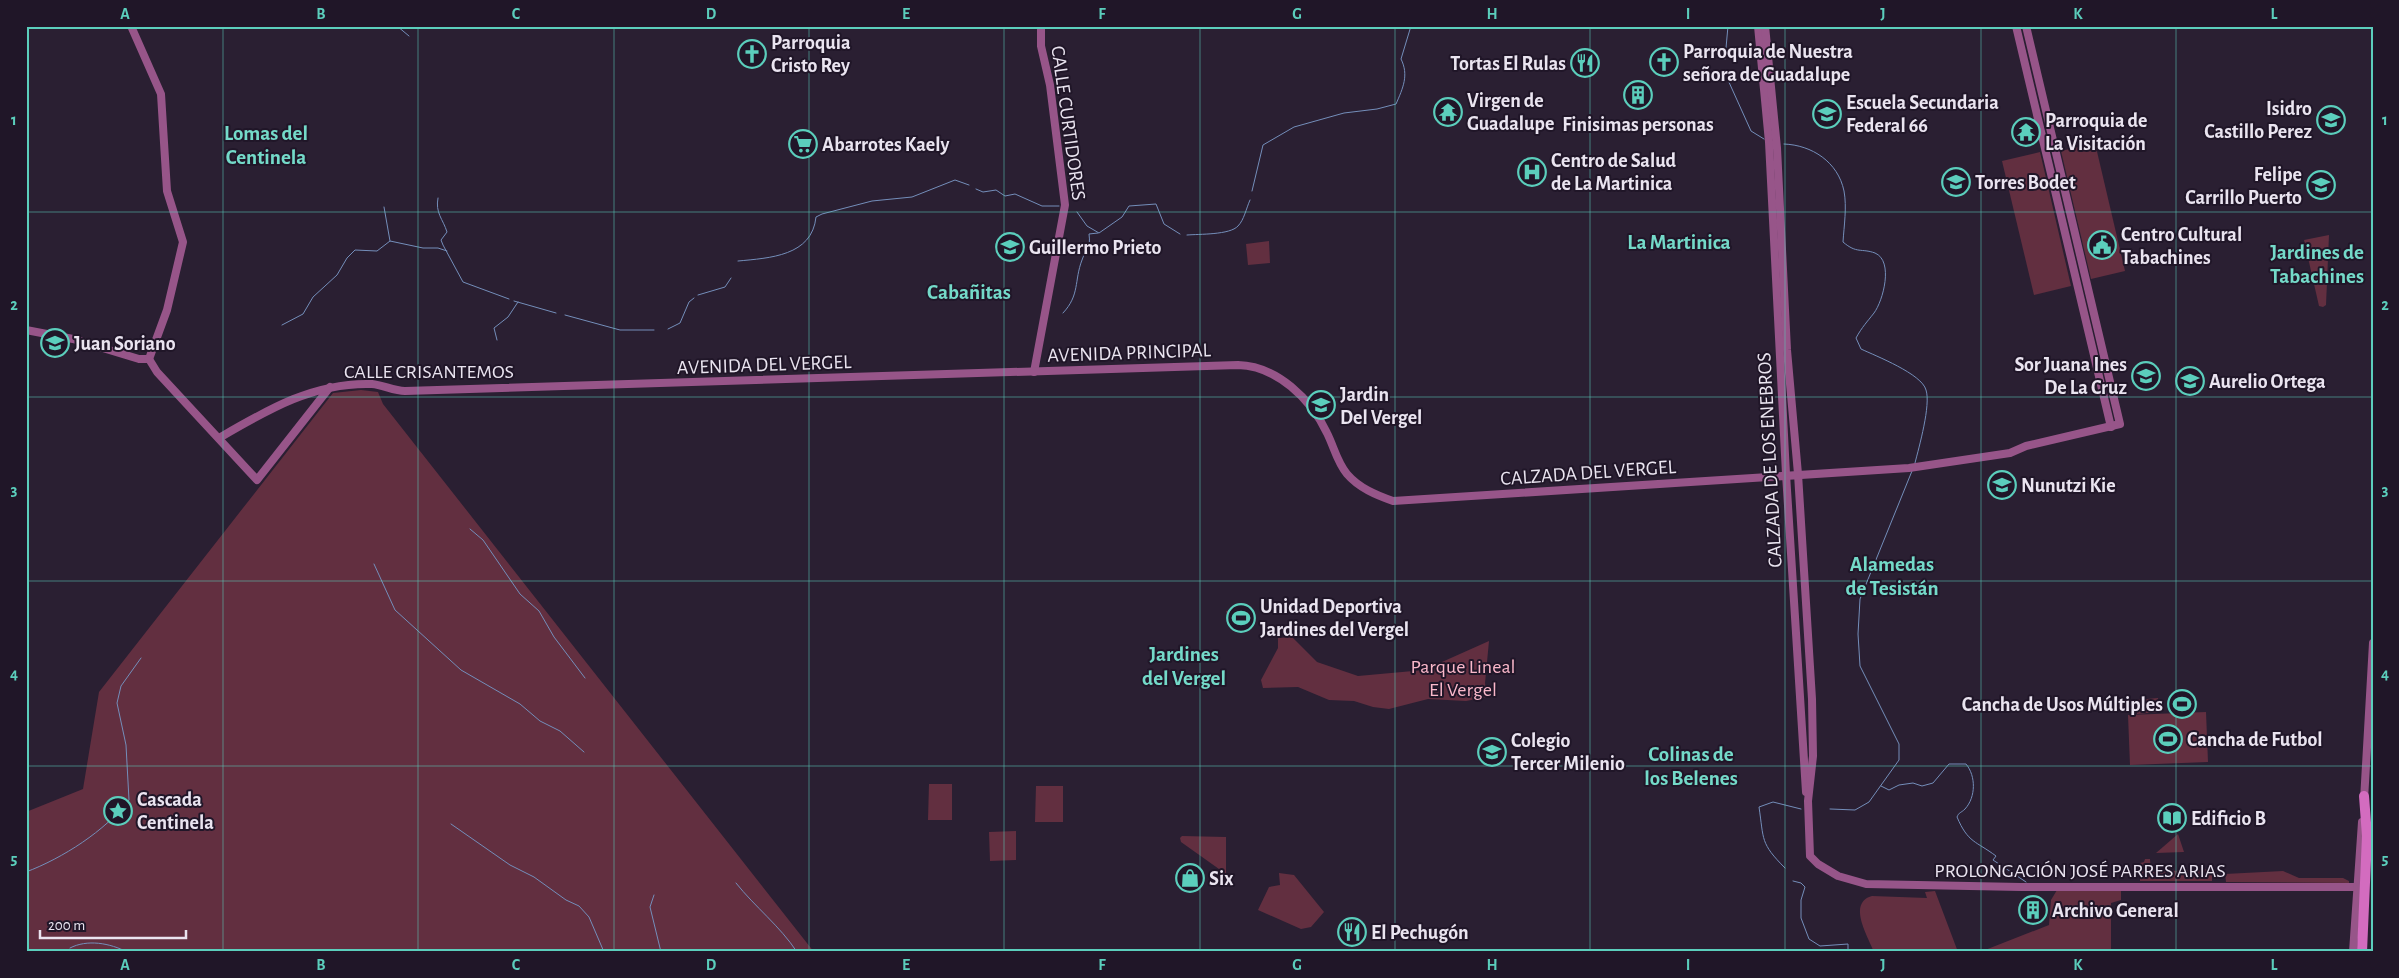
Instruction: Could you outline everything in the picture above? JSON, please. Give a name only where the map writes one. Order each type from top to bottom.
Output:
[{"type":"highway","points":[[2363,952],[2367,836],[2364,796]]},
{"type":"highway","points":[[2363,952],[2373,827]]},
{"type":"street","points":[[131,26],[160,94],[167,191],[183,242],[167,310],[149,359]]},
{"type":"street","name":"CALLE CURTIDORES","points":[[1034,372],[1065,205],[1050,85],[1041,46],[1041,26]]},
{"type":"street","points":[[1765,26],[1773,141]]},
{"type":"street","points":[[2016,26],[2111,427]]},
{"type":"street","name":"CALZADA DEL VERGEL","points":[[1393,501],[1786,474],[1919,467],[2010,453],[2026,446],[2120,424],[2026,26]]},
{"type":"street","points":[[1758,30],[1773,141]]},
{"type":"street","name":"CALZADA DE LOS ENEBROS","points":[[1773,141],[1776,281],[1786,474],[1808,801]]},
{"type":"street","name":"CALZADA DE LOS ENEBROS","points":[[1773,141],[1809,638],[1814,756],[1808,801]]},
{"type":"street","points":[[26,330],[73,339],[139,359],[149,359]]},
{"type":"street","points":[[149,359],[157,372],[257,480],[330,387]]},
{"type":"street","name":"AVENIDA PRINCIPAL","points":[[997,373],[1238,365],[1262,369],[1292,388],[1315,412],[1348,476],[1367,490],[1393,501]]},
{"type":"street","name":"AVENIDA DEL VERGEL","points":[[532,388],[997,373]]},
{"type":"street","name":"CALLE CRISANTEMOS","points":[[219,438],[258,414],[313,390],[330,387],[374,384],[405,391],[532,388]]},
{"type":"street","points":[[2353,952],[2373,643]]},
{"type":"street","name":"PROLONGACIÓN JOSÉ PARRES ARIAS","points":[[1808,801],[1810,856],[1818,864],[1838,876],[1866,884],[2021,887],[2358,887]]},
{"type":"green space","points":[[2095,143],[2125,271],[2091,279],[2061,151]]},
{"type":"green space","points":[[2040,152],[2071,286],[2034,295],[2002,161]]},
{"type":"green space","points":[[2329,235],[2326,305],[2323,307],[2319,306],[2304,240]]},
{"type":"green space","points":[[1269,241],[1270,263],[1248,265],[1246,244]]},
{"type":"green space","points":[[361,390],[378,392],[383,404],[814,952],[26,952],[26,812],[83,789],[99,692],[333,393]]},
{"type":"green space","points":[[1251,606],[1255,621],[1229,626],[1226,611]]},
{"type":"green space","name":"Parque Lineal El Vergel","points":[[1292,637],[1317,662],[1358,676],[1424,670],[1489,641],[1485,683],[1487,697],[1466,701],[1428,699],[1389,709],[1373,707],[1354,701],[1329,700],[1298,687],[1263,688],[1261,680],[1278,648],[1278,638]]},
{"type":"green space","name":"Cancha de Usos Múltiples","points":[[2193,697],[2194,710],[2171,712],[2171,698]]},
{"type":"green space","name":"Cancha de Usos Múltiples","points":[[2158,698],[2159,712],[2137,714],[2136,700]]},
{"type":"green space","name":"Cancha de Futbol","points":[[2206,712],[2208,762],[2130,765],[2128,715]]},
{"type":"green space","points":[[929,784],[952,784],[952,820],[928,820]]},
{"type":"green space","points":[[1036,786],[1063,786],[1063,822],[1035,822]]},
{"type":"green space","points":[[1016,831],[1016,860],[990,861],[989,832]]},
{"type":"green space","points":[[2178,834],[2184,852],[2156,853]]},
{"type":"green space","points":[[1182,836],[1226,837],[1226,874],[1181,842],[1180,838]]},
{"type":"green space","points":[[2145,859],[2150,859],[2151,872],[2212,869],[2212,881],[2140,881],[2140,863],[2144,862]]},
{"type":"green space","points":[[2283,871],[2299,878],[2343,878],[2349,881],[2349,883],[2226,882],[2225,874]]},
{"type":"green space","points":[[1279,873],[1294,875],[1324,912],[1311,927],[1301,929],[1258,910],[1269,887],[1280,885]]},
{"type":"green space","points":[[2057,890],[2121,890],[2121,900],[2111,903],[2111,952],[1980,952],[2049,925],[2051,900]]},
{"type":"green space","points":[[1935,891],[1958,952],[1874,952],[1861,921],[1861,905],[1865,900],[1872,896],[1927,898],[1925,892]]},
{"type":"waterway","points":[[397,26],[409,36]]},
{"type":"waterway","points":[[1252,191],[1263,145],[1294,127],[1344,113],[1377,109],[1396,104],[1404,82],[1405,71],[1401,59],[1411,26]]},
{"type":"waterway","points":[[1725,59],[1728,26]]},
{"type":"waterway","points":[[1728,80],[1751,131],[1764,139]]},
{"type":"waterway","points":[[1784,144],[1794,145],[1814,152],[1830,164],[1841,181],[1844,191],[1843,242],[1856,249],[1875,253],[1881,257],[1884,264],[1885,282],[1881,300],[1856,338],[1861,349],[1908,372],[1923,384],[1926,390],[1926,415],[1915,463]]},
{"type":"waterway","points":[[738,261],[776,256],[798,247],[807,240],[813,230],[816,217],[822,214],[872,201],[912,197],[955,180],[969,185]]},
{"type":"waterway","points":[[976,189],[983,192],[996,190],[1005,196],[1015,194],[1042,206],[1059,206]]},
{"type":"waterway","points":[[438,198],[438,212],[447,232],[441,240],[463,282],[509,299]]},
{"type":"waterway","points":[[1187,235],[1222,233],[1234,229],[1242,221],[1250,200]]},
{"type":"waterway","points":[[1077,212],[1087,226],[1099,233],[1122,217],[1129,206],[1156,204],[1164,224],[1180,234]]},
{"type":"waterway","points":[[384,207],[390,241]]},
{"type":"waterway","points":[[1063,313],[1074,294],[1080,268],[1089,246],[1089,234],[1098,233]]},
{"type":"waterway","points":[[282,325],[303,314],[313,297],[337,275],[347,258],[355,250],[377,251],[390,241],[447,251]]},
{"type":"waterway","points":[[698,295],[725,287],[731,278]]},
{"type":"waterway","points":[[668,329],[680,323],[689,302],[694,298]]},
{"type":"waterway","points":[[514,301],[556,313]]},
{"type":"waterway","points":[[497,340],[494,328],[508,317],[518,302]]},
{"type":"waterway","points":[[565,315],[620,330],[654,330]]},
{"type":"waterway","points":[[1830,809],[1855,810],[1869,802],[1899,760],[1899,744],[1860,666],[1858,634],[1860,599],[1912,471]]},
{"type":"waterway","points":[[470,529],[483,540],[520,594],[539,611],[554,637],[585,678]]},
{"type":"waterway","points":[[374,564],[395,610],[461,670],[520,704],[540,721],[560,731],[584,752]]},
{"type":"waterway","points":[[26,872],[69,851],[96,833],[129,800],[126,745],[117,703],[121,686],[141,658]]},
{"type":"waterway","points":[[1881,786],[1889,790],[1899,785],[1913,783],[1922,786],[1933,783],[1949,764],[1966,764],[1972,774],[1973,793],[1969,804],[1957,817],[1961,826],[1973,841],[1996,856],[1993,860],[2026,882]]},
{"type":"waterway","points":[[1785,868],[1767,846],[1763,834],[1759,807],[1773,802],[1801,809]]},
{"type":"waterway","points":[[451,824],[510,865],[534,877],[566,900],[579,906],[589,917],[604,952]]},
{"type":"waterway","points":[[1793,881],[1801,883],[1805,887],[1801,900],[1801,918],[1809,939],[1820,946],[1848,944],[1848,952]]},
{"type":"waterway","points":[[736,883],[797,952]]},
{"type":"waterway","points":[[654,895],[650,907],[661,952]]},
{"type":"waterway","points":[[70,948],[77,945],[98,943],[113,946],[127,952]]},
{"type":"waterway","points":[[840,952],[851,950]]},
{"type":"place","name":"Parroquia Cristo Rey","points":[[752,54]]},
{"type":"place","name":"Parroquia de Nuestra señora de Guadalupe","points":[[1664,62]]},
{"type":"place","name":"Tortas El Rulas","points":[[1585,63]]},
{"type":"place","name":"Finisimas personas","points":[[1638,95]]},
{"type":"place","name":"Virgen de Guadalupe","points":[[1448,112]]},
{"type":"place","name":"Escuela Secundaria Federal 66","points":[[1827,114]]},
{"type":"place","name":"Isidro Castillo Perez","points":[[2331,120]]},
{"type":"place","name":"Parroquia de La Visitación","points":[[2026,132]]},
{"type":"place","name":"Abarrotes Kaely","points":[[803,144]]},
{"type":"place","name":"Centro de Salud de La Martinica","points":[[1532,172]]},
{"type":"place","name":"Torres Bodet","points":[[1956,182]]},
{"type":"place","name":"Felipe Carrillo Puerto","points":[[2321,185]]},
{"type":"place","name":"Centro Cultural Tabachines","points":[[2102,245]]},
{"type":"place","name":"Guillermo Prieto","points":[[1010,247]]},
{"type":"place","name":"Juan Soriano","points":[[55,343]]},
{"type":"place","name":"Sor Juana Ines De La Cruz","points":[[2146,376]]},
{"type":"place","name":"Aurelio Ortega","points":[[2190,381]]},
{"type":"place","name":"Jardin Del Vergel","points":[[1321,405]]},
{"type":"place","name":"Nunutzi Kie","points":[[2002,485]]},
{"type":"place","name":"Unidad Deportiva Jardines del Vergel","points":[[1241,618]]},
{"type":"place","name":"Cancha de Usos Múltiples","points":[[2182,704]]},
{"type":"place","name":"Cancha de Futbol","points":[[2168,739]]},
{"type":"place","name":"Colegio Tercer Milenio","points":[[1492,752]]},
{"type":"place","name":"Cascada Centinela","points":[[118,811]]},
{"type":"place","name":"Edificio B","points":[[2172,818]]},
{"type":"place","name":"Six","points":[[1190,878]]},
{"type":"place","name":"Archivo General","points":[[2033,910]]},
{"type":"place","name":"El Pechugón","points":[[1352,932]]},
{"type":"district","name":"Lomas del Centinela","points":[[266,145]]},
{"type":"district","name":"La Martinica","points":[[1679,242]]},
{"type":"district","name":"Jardines de Tabachines","points":[[2317,264]]},
{"type":"district","name":"Cabañitas","points":[[969,292]]},
{"type":"district","name":"Alamedas de Tesistán","points":[[1892,576]]},
{"type":"district","name":"Jardines del Vergel","points":[[1184,666]]},
{"type":"district","name":"Colinas de los Belenes","points":[[1691,766]]}]
